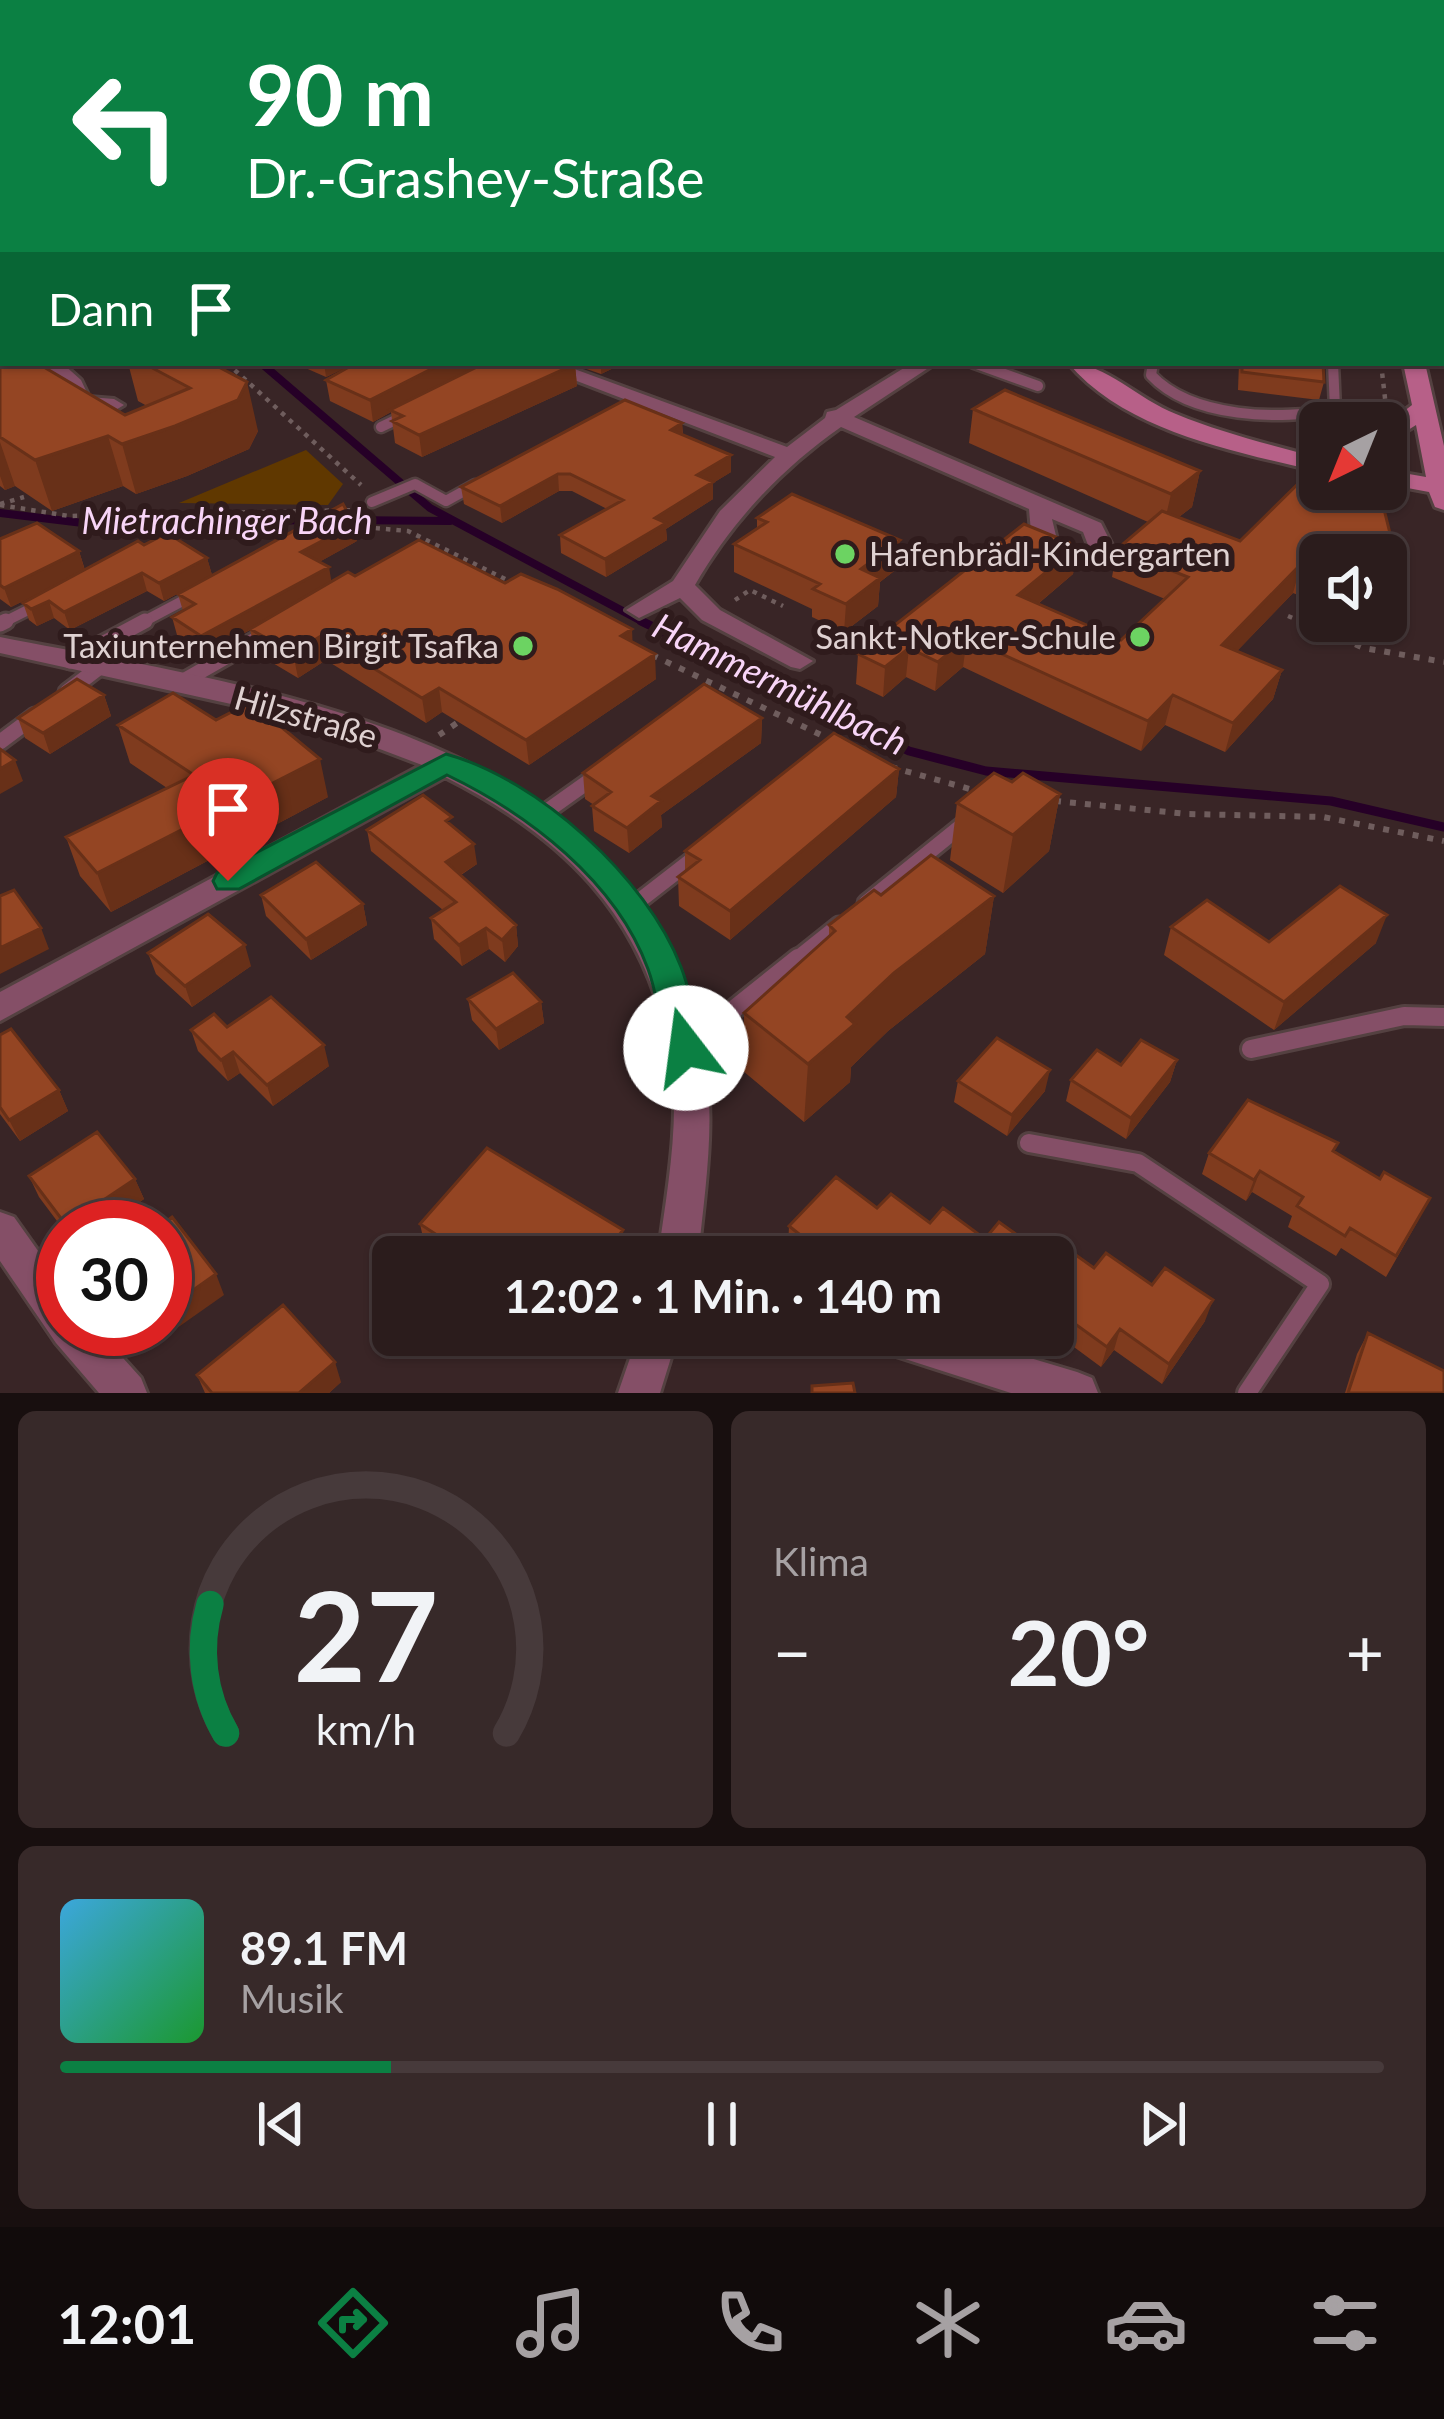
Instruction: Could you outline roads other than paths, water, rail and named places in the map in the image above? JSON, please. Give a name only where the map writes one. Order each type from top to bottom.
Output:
[{"type":"main road","points":[[1082,366],[1103,385],[1169,420],[1299,459]]},
{"type":"main road","points":[[1415,366],[1441,484]]},
{"type":"main road","points":[[1407,420],[1423,407]]},
{"type":"main road","points":[[1271,450],[1299,451]]},
{"type":"main road","points":[[1407,467],[1441,484]]},
{"type":"main road","points":[[1407,480],[1441,484]]},
{"type":"street","points":[[53,366],[74,384],[81,403],[114,405]]},
{"type":"street","points":[[547,366],[788,455]]},
{"type":"street","points":[[639,610],[682,586],[698,555],[788,455],[834,416],[921,366]]},
{"type":"street","points":[[834,416],[1039,505]]},
{"type":"street","points":[[682,586],[712,615],[800,662]]},
{"type":"street","name":"Hilzstraße","points":[[0,645],[315,715],[416,748],[508,793],[572,841],[630,908],[664,965],[686,1048],[686,1191],[681,1236]]},
{"type":"street","points":[[0,1007],[446,764]]},
{"type":"street","points":[[0,1229],[36,1280]]},
{"type":"street","points":[[94,1356],[126,1393]]},
{"type":"street","points":[[639,1393],[651,1356]]},
{"type":"street","points":[[956,1356],[1077,1393]]},
{"type":"lane","points":[[982,366],[1038,386]]},
{"type":"lane","points":[[1152,366],[1151,375],[1166,393],[1193,402],[1313,418],[1335,409],[1334,366]]},
{"type":"lane","points":[[609,410],[629,399]]},
{"type":"lane","points":[[381,427],[422,407]]},
{"type":"lane","points":[[373,502],[415,484],[446,501],[487,478]]},
{"type":"lane","points":[[70,661],[206,589]]},
{"type":"lane","points":[[0,624],[59,595]]},
{"type":"lane","points":[[180,682],[278,627]]},
{"type":"lane","points":[[0,742],[101,666]]},
{"type":"lane","points":[[540,816],[612,765]]},
{"type":"lane","points":[[686,1048],[998,797]]},
{"type":"lane","points":[[630,908],[716,842]]},
{"type":"lane","points":[[1251,1049],[1362,1023],[1444,1017]]},
{"type":"lane","points":[[1029,1143],[1138,1163],[1320,1284],[1247,1393]]},
{"type":"waterway","name":"Hammermühlbach","points":[[264,366],[430,508],[645,623]]},
{"type":"waterway","name":"Mietrachinger Bach","points":[[0,513],[83,523],[324,520]]},
{"type":"waterway","name":"Mietrachinger Bach","points":[[341,520],[450,521]]},
{"type":"waterway","name":"Hammermühlbach","points":[[641,621],[645,623]]},
{"type":"waterway","name":"Hammermühlbach","points":[[645,623],[909,751],[986,771],[1331,801],[1444,827]]},
{"type":"place","name":"Hafenbrädl-Kindergarten","points":[[845,554]]},
{"type":"place","name":"Sankt-Notker-Schule","points":[[1140,637]]},
{"type":"place","name":"Taxiunternehmen Birgit Tsafka","points":[[523,646]]}]
